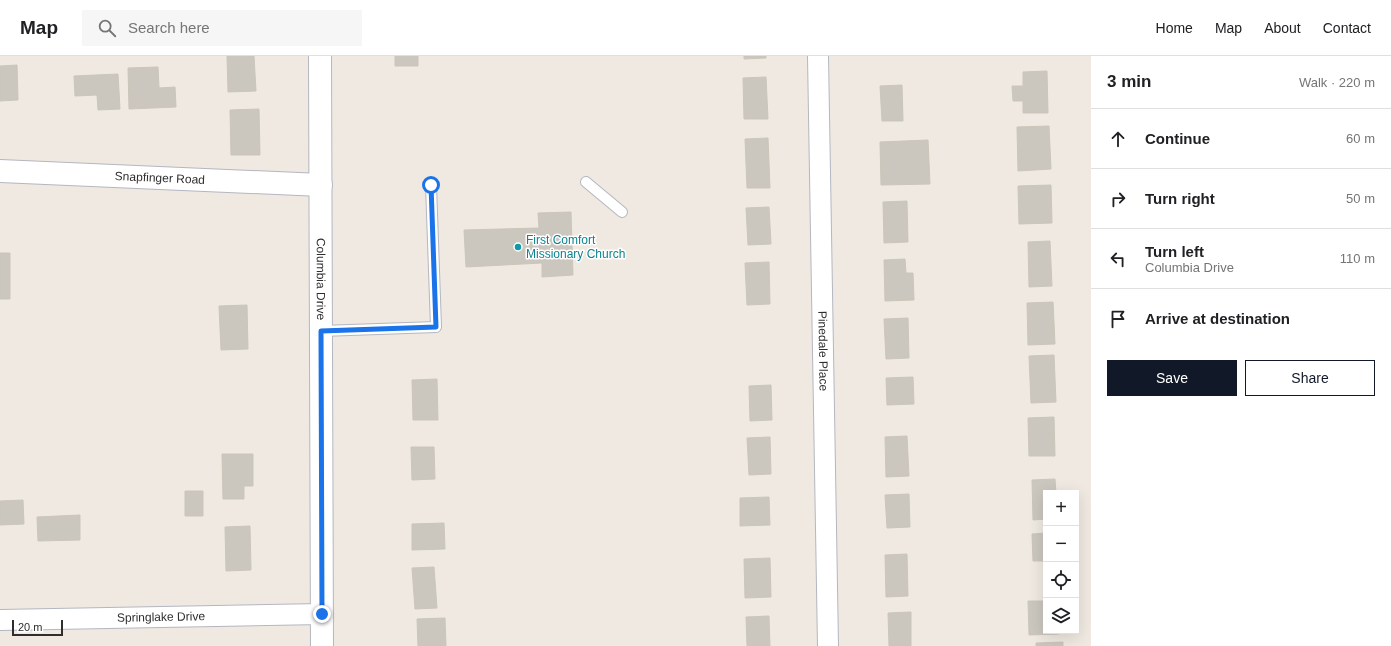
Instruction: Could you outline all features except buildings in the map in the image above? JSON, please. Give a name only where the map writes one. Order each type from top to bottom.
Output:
[{"type":"main road","name":"Columbia Drive","points":[[320,56],[322,646]]},
{"type":"main road","name":"Snapfinger Road","points":[[0,171],[321,185]]},
{"type":"street","name":"Pinedale Place","points":[[818,56],[828,646]]},
{"type":"street","name":"Springlake Drive","points":[[0,620],[322,614]]},
{"type":"lane","points":[[586,182],[622,212]]},
{"type":"lane","points":[[321,331],[436,327],[431,185]]},
{"type":"place","name":"First Comfort Missionary Church","points":[[518,247]]},
{"type":"route","points":[[322,614],[321,331],[436,327],[431,185]]}]
